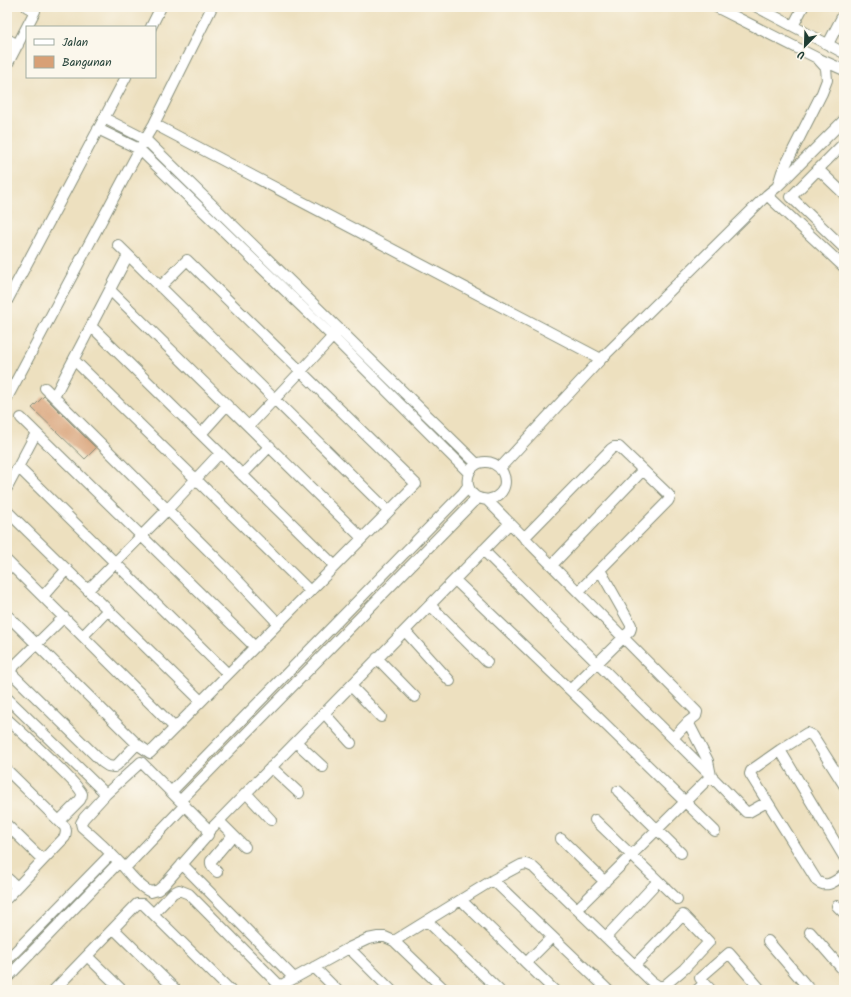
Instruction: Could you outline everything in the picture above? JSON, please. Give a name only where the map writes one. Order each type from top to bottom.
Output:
[{"type":"street","points":[[27,7],[35,11],[28,26]]},
{"type":"street","points":[[152,26],[161,7]]},
{"type":"street","points":[[7,398],[139,149],[154,124],[212,7]]},
{"type":"street","points":[[716,7],[844,70]]},
{"type":"street","points":[[793,26],[803,7]]},
{"type":"street","points":[[760,8],[844,53]]},
{"type":"street","points":[[828,44],[844,13]]},
{"type":"street","points":[[7,65],[26,29]]},
{"type":"street","points":[[7,39],[18,45]]},
{"type":"street","points":[[778,186],[782,172],[822,93],[827,80],[826,68],[817,58]]},
{"type":"street","points":[[7,301],[125,78]]},
{"type":"street","points":[[104,118],[145,139],[336,333],[469,473]]},
{"type":"street","points":[[500,468],[601,359],[844,120]]},
{"type":"street","points":[[154,124],[601,359]]},
{"type":"street","points":[[98,129],[139,149],[477,464]]},
{"type":"street","points":[[844,143],[791,197],[844,248]]},
{"type":"street","points":[[818,169],[844,194]]},
{"type":"street","points":[[767,195],[844,267]]},
{"type":"street","points":[[118,246],[388,511]]},
{"type":"street","points":[[54,397],[128,255]]},
{"type":"street","points":[[7,616],[137,744],[150,753],[416,484],[187,260],[160,287]]},
{"type":"street","points":[[110,290],[362,538]]},
{"type":"street","points":[[91,326],[335,566]]},
{"type":"street","points":[[249,426],[336,333]]},
{"type":"street","points":[[74,360],[310,591]]},
{"type":"street","points":[[45,388],[226,568],[278,623]]},
{"type":"street","points":[[200,434],[228,405]]},
{"type":"street","points":[[21,418],[255,647]]},
{"type":"street","points":[[7,488],[36,433]]},
{"type":"street","points":[[242,475],[270,446]]},
{"type":"street","points":[[524,538],[614,447],[619,447],[668,494],[668,501],[578,592]]},
{"type":"street","points":[[88,590],[167,510],[220,453]]},
{"type":"street","points":[[7,978],[183,803],[472,503],[483,499],[496,497],[502,492],[505,484],[504,475],[500,468],[493,463],[485,462],[477,464],[472,468],[467,479],[468,486],[472,493],[483,499],[510,523],[697,712],[696,716],[672,738]]},
{"type":"street","points":[[18,467],[228,674]]},
{"type":"street","points":[[552,566],[643,470]]},
{"type":"street","points":[[171,792],[463,493],[468,486]]},
{"type":"street","points":[[7,510],[201,701]]},
{"type":"street","points":[[208,832],[207,828],[141,762],[106,794],[81,823],[82,827],[145,888],[152,892],[158,890],[208,835],[208,832],[218,821],[510,523]]},
{"type":"street","points":[[483,550],[746,812],[749,812],[767,802]]},
{"type":"street","points":[[7,561],[175,728]]},
{"type":"street","points":[[42,596],[67,569]]},
{"type":"street","points":[[570,690],[631,630],[631,625],[600,570]]},
{"type":"street","points":[[455,580],[715,831]]},
{"type":"street","points":[[430,605],[487,662]]},
{"type":"street","points":[[82,636],[108,610]]},
{"type":"street","points":[[64,617],[8,671],[108,766],[114,767],[117,765],[137,744]]},
{"type":"street","points":[[405,631],[450,681]]},
{"type":"street","points":[[377,658],[415,697]]},
{"type":"street","points":[[351,686],[382,717]]},
{"type":"street","points":[[7,698],[106,794]]},
{"type":"street","points":[[324,713],[351,742]]},
{"type":"street","points":[[7,719],[69,778],[82,793],[80,800],[59,821]]},
{"type":"street","points":[[688,722],[708,761],[711,776]]},
{"type":"street","points":[[844,785],[812,735],[806,734],[780,750],[750,772],[750,775],[817,881],[825,885],[830,884],[844,875]]},
{"type":"street","points":[[296,742],[323,767]]},
{"type":"street","points":[[780,750],[844,858]]},
{"type":"street","points":[[271,767],[299,793]]},
{"type":"street","points":[[7,770],[66,829],[65,836],[7,898]]},
{"type":"street","points":[[577,909],[711,776]]},
{"type":"street","points":[[618,791],[681,853]]},
{"type":"street","points":[[246,793],[271,820]]},
{"type":"street","points":[[595,820],[677,899]]},
{"type":"street","points":[[218,821],[245,847]]},
{"type":"street","points":[[7,824],[43,860]]},
{"type":"street","points":[[217,872],[211,865],[212,861],[232,835]]},
{"type":"street","points":[[561,839],[605,882]]},
{"type":"street","points":[[7,960],[111,854]]},
{"type":"street","points":[[182,864],[294,978]]},
{"type":"street","points":[[394,941],[493,880],[521,865],[528,864],[533,867],[606,937],[635,966],[655,985],[661,987],[664,986],[681,972],[709,942],[683,915],[635,966]]},
{"type":"street","points":[[7,878],[17,888]]},
{"type":"street","points":[[493,880],[608,990]]},
{"type":"street","points":[[606,937],[658,881]]},
{"type":"street","points":[[153,914],[173,893],[179,890],[189,894],[280,989],[294,978],[349,948],[368,939],[385,937],[394,941],[445,990]]},
{"type":"street","points":[[461,900],[554,990]]},
{"type":"street","points":[[54,990],[138,903],[143,904],[230,990]]},
{"type":"street","points":[[427,921],[499,990]]},
{"type":"street","points":[[114,929],[176,990]]},
{"type":"street","points":[[810,932],[844,971]]},
{"type":"street","points":[[526,963],[552,937]]},
{"type":"street","points":[[768,941],[810,990]]},
{"type":"street","points":[[349,948],[391,990]]},
{"type":"street","points":[[697,990],[708,987],[700,978],[729,953],[761,990]]},
{"type":"street","points":[[87,956],[122,990]]},
{"type":"street","points":[[314,967],[337,990]]},
{"type":"street","points":[[61,982],[69,990]]},
{"type":"building","points":[[44,396],[96,448],[85,459],[32,408]]}]
